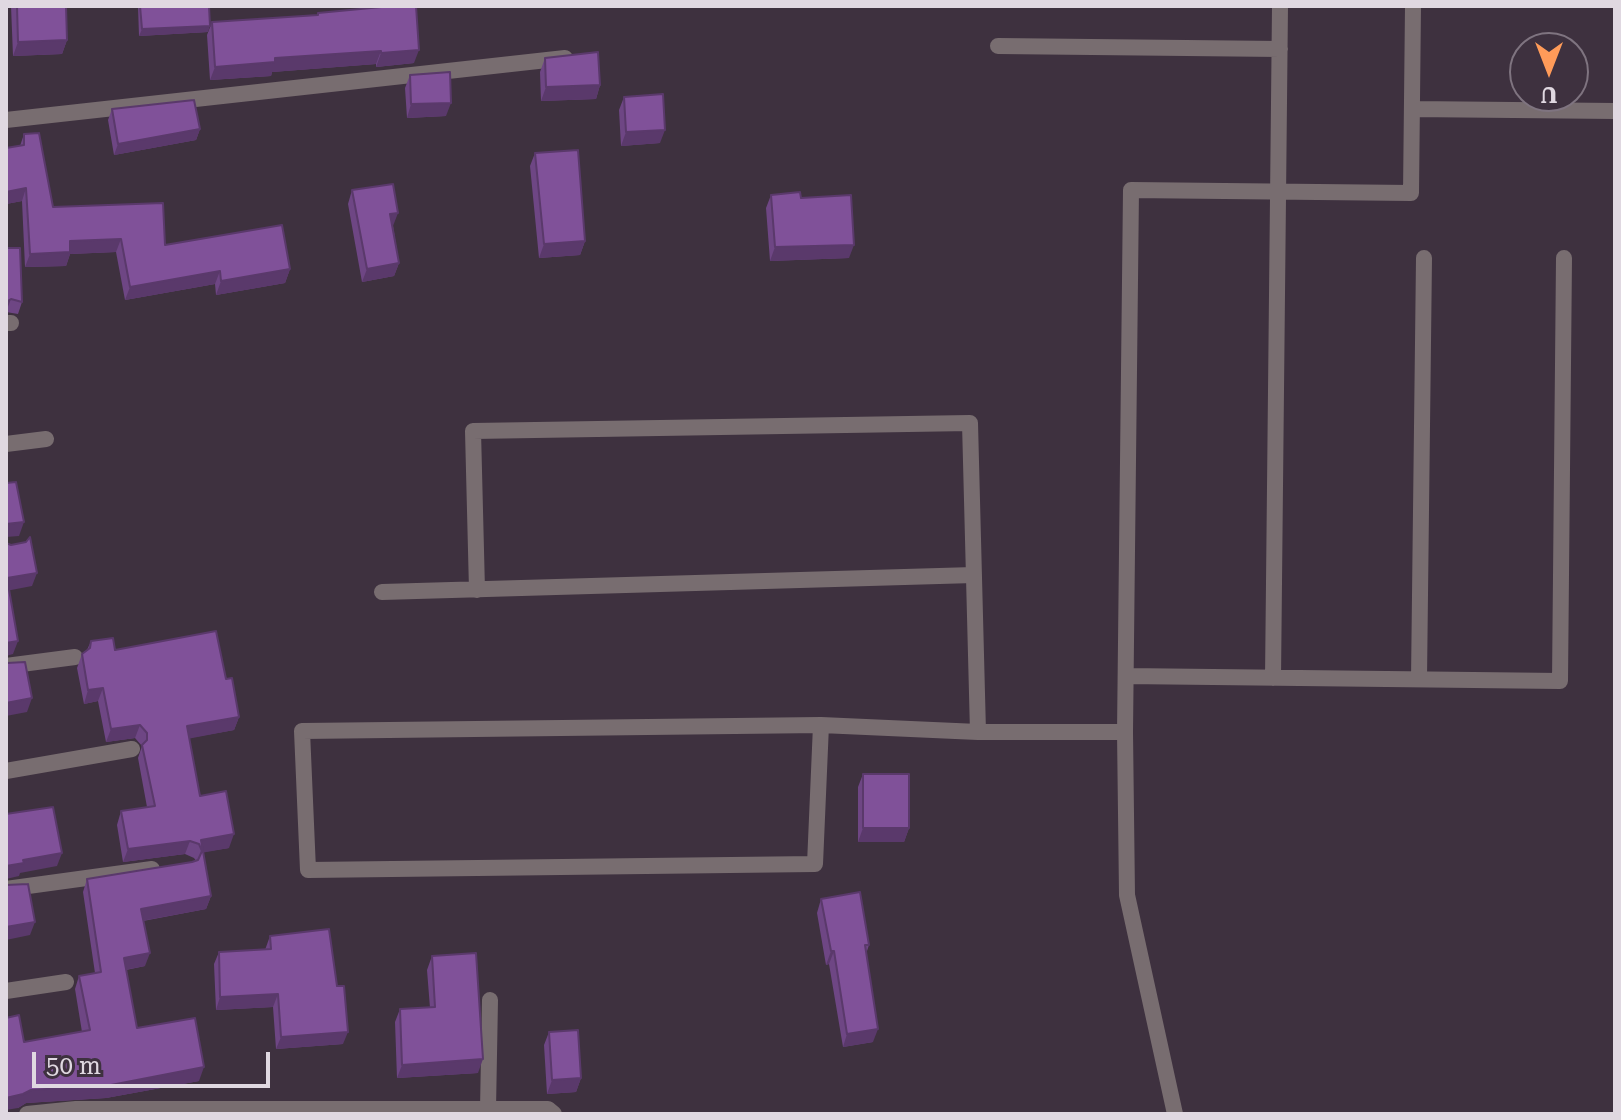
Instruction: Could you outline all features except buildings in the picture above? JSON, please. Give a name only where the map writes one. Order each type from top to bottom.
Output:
[{"type":"street","points":[[1273,678],[1280,6]]},
{"type":"street","points":[[1175,1114],[1127,895],[1125,732],[1131,190],[1411,193],[1413,6]]},
{"type":"street","points":[[998,46],[1280,49]]},
{"type":"street","points":[[6,120],[574,57]]},
{"type":"street","points":[[1412,109],[1615,111]]},
{"type":"street","points":[[1419,679],[1424,258]]},
{"type":"street","points":[[1126,676],[1560,681],[1564,258]]},
{"type":"street","points":[[477,590],[473,431],[970,423],[978,732]]},
{"type":"street","points":[[6,444],[46,439]]},
{"type":"street","points":[[382,592],[974,575]]},
{"type":"street","points":[[6,666],[75,657]]},
{"type":"street","points":[[821,725],[815,864],[308,870],[302,731],[821,725],[978,732],[1125,732]]},
{"type":"street","points":[[6,771],[132,749]]},
{"type":"street","points":[[6,889],[171,867]]},
{"type":"street","points":[[6,991],[66,982]]},
{"type":"street","points":[[488,1109],[490,1000]]},
{"type":"street","points":[[27,1114],[76,1109],[548,1109],[554,1114]]}]
